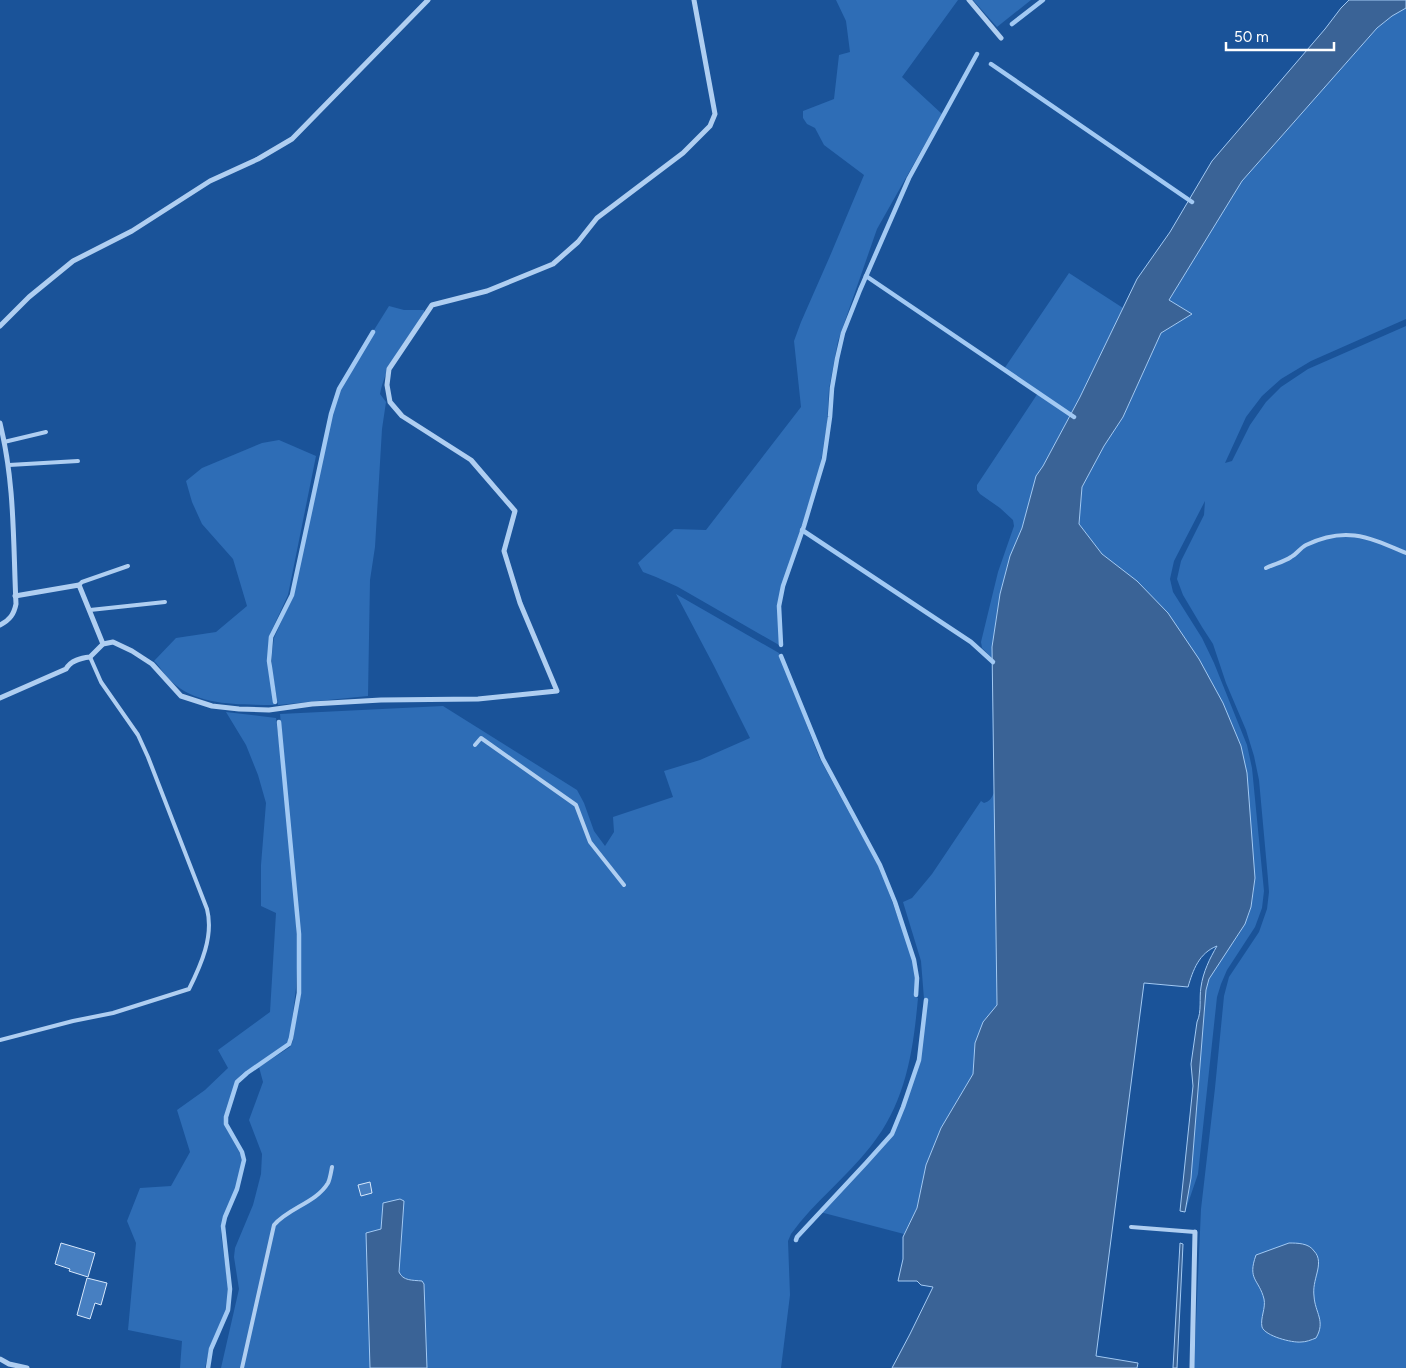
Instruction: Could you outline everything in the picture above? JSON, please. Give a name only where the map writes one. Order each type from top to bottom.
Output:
[{"type":"street","points":[[0,326],[29,297],[73,261],[132,231],[210,181],[258,159],[292,139],[428,0]]},
{"type":"street","points":[[0,698],[66,669],[69,664],[81,658],[90,657],[103,644],[113,642],[152,664],[181,696],[212,706],[239,709],[269,710],[312,704],[381,700],[478,699],[557,691],[520,603],[504,551],[515,511],[471,460],[402,416],[390,402],[387,385],[389,369],[432,305],[488,291],[553,264],[578,242],[597,218],[683,153],[710,126],[715,114],[694,0]]},
{"type":"street","points":[[968,0],[1001,38]]},
{"type":"street","points":[[0,423],[9,465],[16,596],[15,612],[6,622],[0,625]]},
{"type":"street","points":[[16,596],[79,585],[103,644]]},
{"type":"street","points":[[1192,1368],[1195,1232]]},
{"type":"street","points":[[0,1359],[9,1366],[27,1368]]},
{"type":"lane","points":[[4,442],[46,432]]},
{"type":"lane","points":[[9,465],[78,461]]},
{"type":"lane","points":[[1266,568],[1291,557],[1304,546],[1331,535],[1347,534],[1371,538],[1406,553]]},
{"type":"lane","points":[[79,585],[82,582],[128,566]]},
{"type":"lane","points":[[90,610],[165,602]]},
{"type":"lane","points":[[0,1040],[73,1021],[113,1013],[189,989],[201,965],[208,936],[209,918],[207,909],[148,757],[138,735],[101,682],[90,657]]},
{"type":"lane","points":[[475,744],[481,738],[576,805],[590,842],[624,885]]},
{"type":"lane","points":[[242,1368],[274,1225],[280,1218],[317,1196],[328,1183],[332,1168]]},
{"type":"lane","points":[[1131,1227],[1195,1232]]},
{"type":"shaded area","points":[[836,0],[958,0],[902,77],[942,114],[877,229],[838,341],[829,389],[827,424],[820,468],[779,599],[779,645],[678,587],[643,572],[638,563],[674,529],[706,530],[801,407],[794,341],[864,175],[824,145],[815,128],[807,124],[803,118],[803,111],[834,99],[839,55],[850,52],[846,21]]},
{"type":"shaded area","points":[[973,0],[1031,0],[997,27]]},
{"type":"shaded area","points":[[1349,0],[1406,0],[1406,8],[1377,28],[1242,181],[1169,300],[1192,314],[1161,333],[1123,417],[1104,446],[1082,487],[1079,524],[1102,554],[1137,581],[1168,613],[1199,659],[1223,703],[1241,746],[1247,773],[1255,878],[1251,907],[1245,924],[1209,979],[1206,990],[1191,1178],[1185,1212],[1180,1211],[1193,1086],[1191,1064],[1202,981],[1207,965],[1217,946],[1201,958],[1188,987],[1144,983],[1096,1356],[1138,1363],[1137,1368],[892,1368],[933,1287],[921,1285],[917,1281],[898,1281],[903,1259],[903,1237],[917,1208],[926,1165],[941,1128],[973,1074],[975,1043],[983,1022],[997,1005],[992,647],[1000,594],[1010,556],[1022,528],[1036,476],[1080,397],[1137,279],[1170,232],[1212,161]]},
{"type":"shaded area","points":[[1406,8],[1406,319],[1311,361],[1281,379],[1262,396],[1246,417],[1225,463],[1232,461],[1250,425],[1266,402],[1281,387],[1308,369],[1406,326],[1406,1368],[1194,1368],[1201,1209],[1224,996],[1229,977],[1259,932],[1267,909],[1269,892],[1259,780],[1246,730],[1226,683],[1213,644],[1183,595],[1177,579],[1181,561],[1204,515],[1205,501],[1174,561],[1170,579],[1173,592],[1202,638],[1214,663],[1247,745],[1252,768],[1264,891],[1262,908],[1255,927],[1227,970],[1217,997],[1198,1174],[1185,1212],[1191,1178],[1206,990],[1218,963],[1248,918],[1255,878],[1168,613],[1137,582],[1102,554],[1079,524],[1082,487],[1104,446],[1123,417],[1161,333],[1192,314],[1169,300],[1242,181],[1377,28]]},
{"type":"shaded area","points":[[1069,273],[1123,308],[1080,397],[1036,476],[1022,528],[1010,556],[1000,594],[992,647],[993,659],[982,648],[981,642],[998,572],[1014,526],[1013,520],[980,494],[977,490],[977,485],[1038,393],[1004,369]]},
{"type":"shaded area","points":[[389,306],[404,310],[424,310],[424,314],[392,362],[380,394],[386,402],[382,429],[375,547],[370,580],[368,696],[278,705],[272,671],[274,638],[295,589],[321,451],[344,378]]},
{"type":"shaded area","points":[[279,440],[316,456],[288,595],[270,634],[268,666],[274,705],[233,704],[206,700],[182,689],[169,679],[154,661],[176,638],[216,632],[247,606],[233,559],[202,524],[192,502],[186,481],[202,468],[262,443]]},
{"type":"shaded area","points":[[676,594],[779,653],[819,757],[881,871],[913,959],[915,997],[918,998],[910,1057],[900,1094],[883,1129],[871,1146],[800,1222],[788,1241],[790,1295],[781,1368],[221,1368],[239,1289],[234,1257],[235,1248],[253,1205],[261,1174],[262,1154],[249,1120],[263,1082],[259,1067],[290,1047],[293,1041],[300,990],[301,946],[280,714],[443,706],[577,790],[594,831],[605,846],[614,832],[613,817],[673,797],[664,771],[700,760],[750,738]]},
{"type":"shaded area","points":[[226,712],[276,718],[286,797],[298,948],[296,988],[290,1038],[286,1045],[242,1074],[237,1080],[224,1120],[242,1161],[235,1192],[223,1219],[221,1234],[228,1286],[227,1310],[210,1346],[205,1368],[180,1368],[182,1341],[128,1330],[136,1243],[127,1221],[140,1188],[171,1186],[190,1152],[177,1110],[205,1090],[228,1068],[218,1050],[270,1012],[276,913],[261,906],[261,865],[266,803],[258,775],[246,745]]},
{"type":"shaded area","points":[[994,793],[997,1005],[983,1022],[975,1043],[973,1074],[941,1128],[926,1165],[917,1208],[904,1234],[820,1212],[892,1134],[919,1060],[926,1000],[924,999],[921,961],[903,902],[912,898],[932,874],[981,801],[984,803],[988,801]]},
{"type":"shaded area","points":[[400,1199],[404,1201],[399,1272],[405,1279],[422,1281],[424,1284],[427,1368],[370,1368],[366,1233],[381,1229],[383,1203]]},
{"type":"shaded area","points":[[1180,1243],[1183,1244],[1177,1368],[1173,1368]]},
{"type":"shaded area","points":[[1289,1243],[1309,1246],[1318,1258],[1314,1293],[1320,1327],[1316,1338],[1305,1342],[1285,1340],[1273,1336],[1264,1330],[1262,1324],[1264,1299],[1253,1275],[1256,1255]]},
{"type":"building","points":[[370,1182],[372,1193],[361,1196],[358,1185]]},
{"type":"building","points":[[61,1243],[95,1253],[88,1277],[55,1264]]},
{"type":"building","points":[[87,1278],[107,1283],[101,1305],[95,1303],[90,1319],[77,1315]]},
{"type":"waterway","points":[[1012,24],[1043,0]]},
{"type":"waterway","points":[[781,645],[779,606],[783,586],[804,526],[824,459],[832,388],[843,333],[909,178],[977,54]]},
{"type":"waterway","points":[[991,64],[1192,202]]},
{"type":"waterway","points":[[866,276],[1074,417]]},
{"type":"waterway","points":[[275,702],[269,661],[271,637],[292,595],[331,414],[339,389],[373,332]]},
{"type":"waterway","points":[[802,530],[971,642],[993,662]]},
{"type":"waterway","points":[[781,656],[823,759],[880,865],[895,902],[914,960],[917,978],[916,995]]},
{"type":"waterway","points":[[208,1368],[211,1349],[228,1310],[230,1289],[223,1226],[237,1189],[244,1160],[242,1152],[226,1124],[226,1117],[237,1082],[289,1044],[299,993],[299,934],[279,722]]},
{"type":"waterway","points":[[796,1240],[892,1134],[919,1060],[926,1000]]}]
